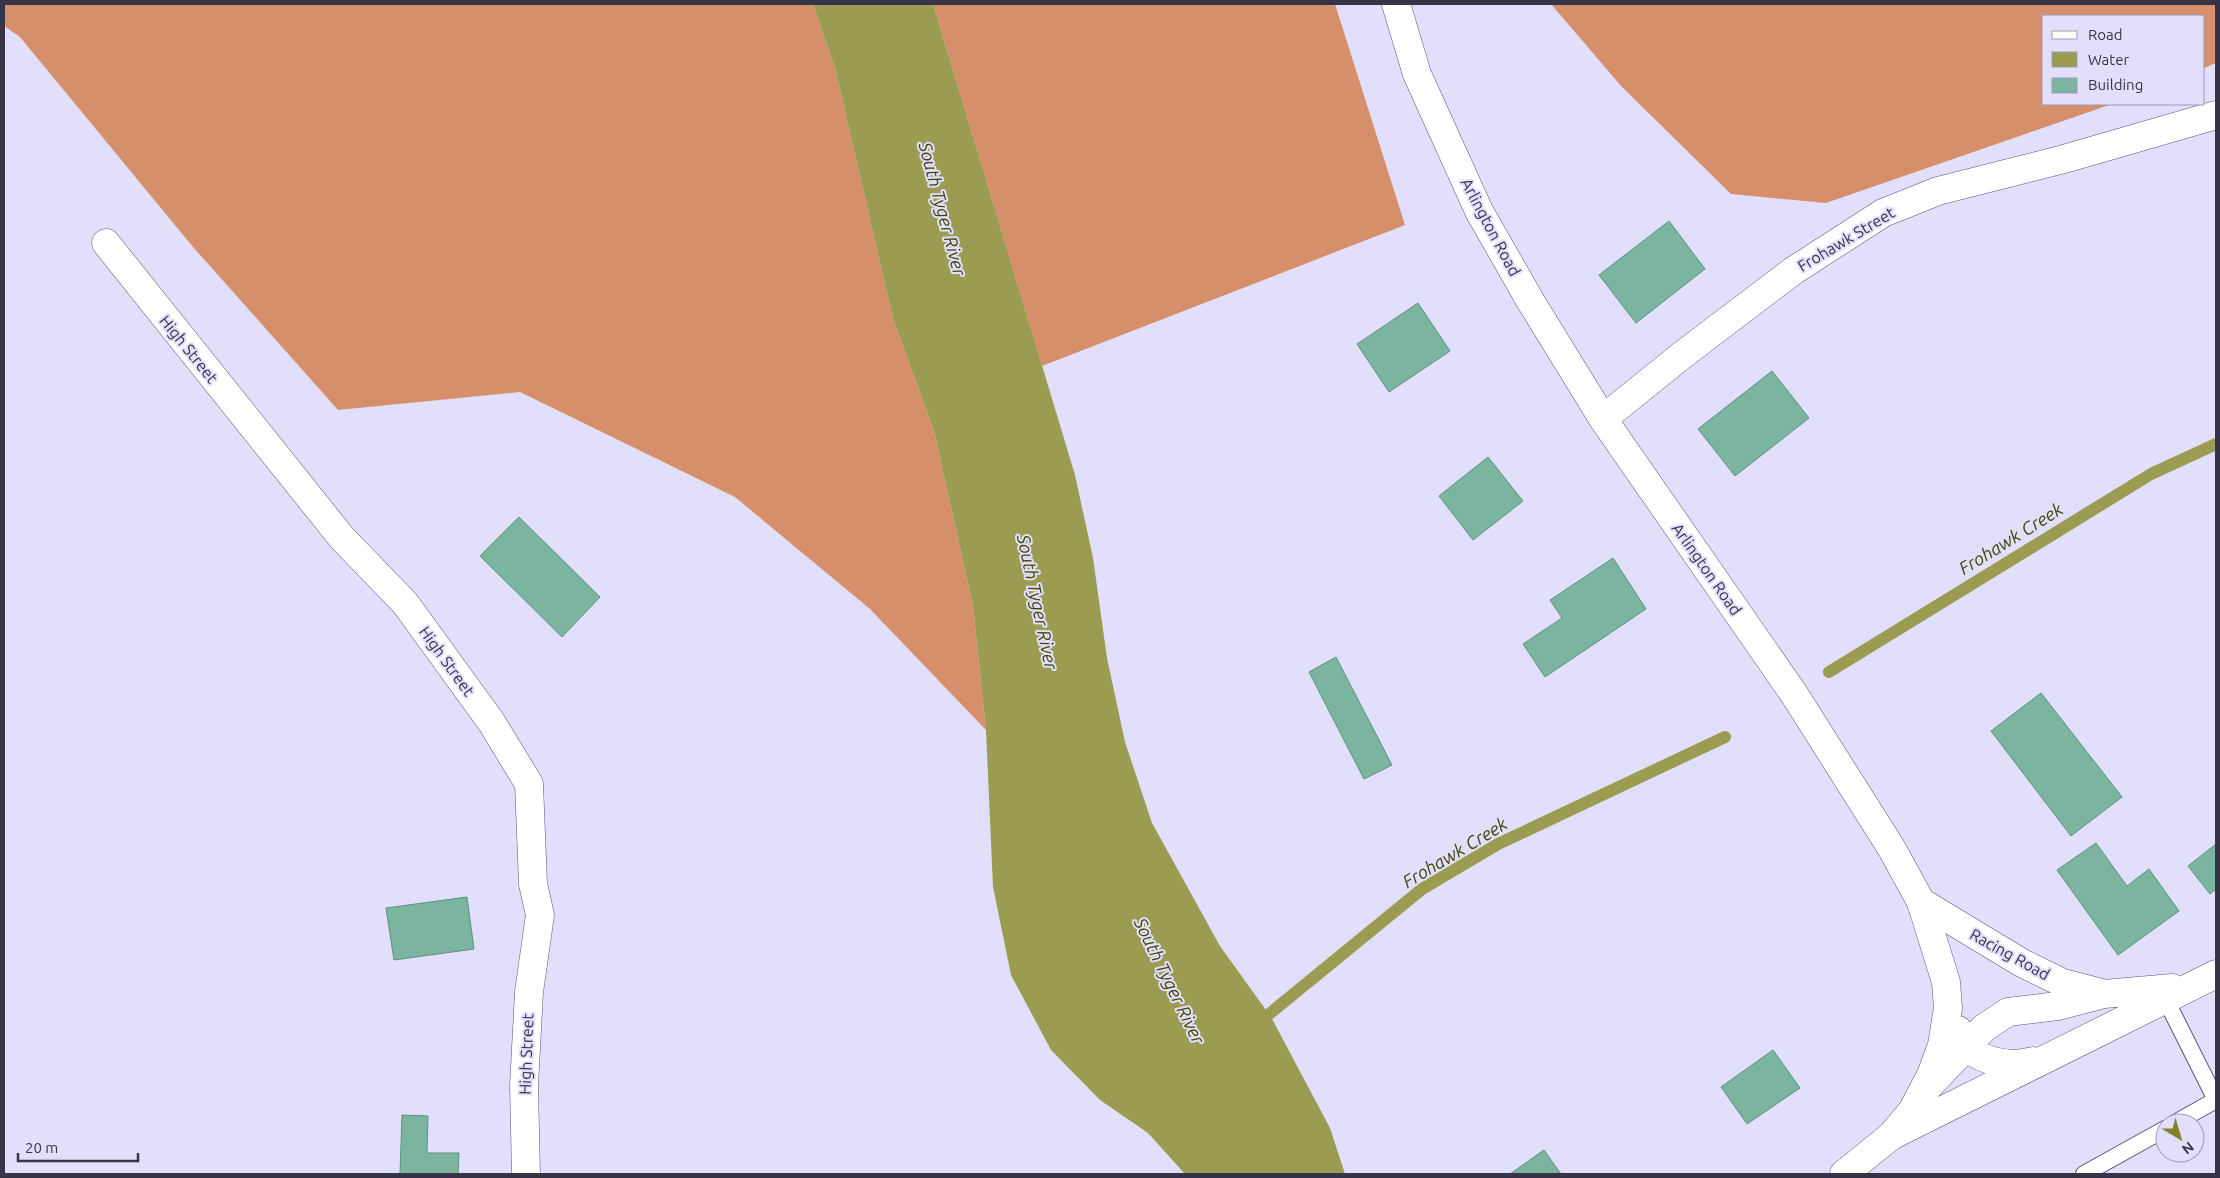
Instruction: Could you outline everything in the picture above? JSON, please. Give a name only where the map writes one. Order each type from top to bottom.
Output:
[{"type":"street","name":"Arlington Road","points":[[1396,4],[1417,74],[1479,211],[1531,302],[1604,420],[1794,694],[1887,842],[1922,902],[1945,980],[1948,1008],[1942,1045],[1931,1075],[1912,1110],[1891,1136]]},
{"type":"street","name":"Frohawk Street","points":[[1604,420],[1681,356],[1792,271],[1883,213],[1938,191],[2064,159],[2216,115]]},
{"type":"street","name":"High Street","points":[[106,243],[337,532],[405,603],[492,723],[529,784],[533,884],[540,914],[529,992],[524,1086],[526,1174]]},
{"type":"street","name":"Racing Road","points":[[1922,902],[2022,963],[2063,983],[2104,994]]},
{"type":"street","name":"Racing Road","points":[[1891,1136],[2216,974]]},
{"type":"street","name":"Racing Road","points":[[1919,1097],[1984,1028],[2008,1012],[2058,1006],[2104,994],[2176,993]]},
{"type":"street","points":[[1948,1008],[1966,1047]]},
{"type":"street","name":"Racing Road","points":[[1966,1047],[1989,1061],[2021,1064],[2051,1056]]},
{"type":"street","points":[[1844,1174],[1891,1136]]},
{"type":"lane","points":[[2176,993],[2216,1100],[2193,1113]]},
{"type":"lane","points":[[2084,1174],[2155,1135]]},
{"type":"shaded area","points":[[4,4],[813,4],[835,68],[893,319],[934,431],[973,606],[986,730],[870,609],[735,497],[520,392],[338,410],[193,247],[20,37],[4,26]]},
{"type":"shaded area","points":[[933,4],[1335,4],[1405,225],[1042,366]]},
{"type":"shaded area","points":[[1551,4],[2216,4],[2216,63],[2205,68],[2205,15],[2042,15],[2042,105],[2109,105],[1826,203],[1731,194],[1621,86]]},
{"type":"water","name":"South Tyger River","points":[[813,4],[933,4],[1075,475],[1093,558],[1107,658],[1125,742],[1152,823],[1220,946],[1271,1017],[1330,1128],[1345,1174],[1185,1174],[1148,1133],[1100,1100],[1051,1050],[1011,975],[993,887],[986,730],[973,606],[934,431],[893,319],[835,68]]},
{"type":"building","points":[[1669,221],[1705,269],[1636,323],[1599,275]]},
{"type":"building","points":[[1418,303],[1450,351],[1389,392],[1357,344]]},
{"type":"building","points":[[1772,371],[1809,418],[1735,476],[1698,429]]},
{"type":"building","points":[[1488,457],[1523,501],[1473,540],[1439,496]]},
{"type":"building","points":[[519,517],[600,597],[562,637],[480,556]]},
{"type":"building","points":[[1613,558],[1646,609],[1545,677],[1523,644],[1562,618],[1550,600]]},
{"type":"building","points":[[1336,657],[1392,765],[1364,779],[1309,672]]},
{"type":"building","points":[[2041,693],[2122,797],[2071,836],[1991,731]]},
{"type":"building","points":[[2096,843],[2127,886],[2149,869],[2179,911],[2118,955],[2057,870]]},
{"type":"building","points":[[2216,844],[2216,889],[2210,894],[2188,866]]},
{"type":"building","points":[[467,897],[474,949],[394,960],[386,908]]},
{"type":"building","points":[[1773,1050],[1800,1088],[1747,1124],[1721,1087]]},
{"type":"building","points":[[402,1115],[428,1116],[427,1153],[459,1153],[458,1174],[400,1174]]},
{"type":"building","points":[[1544,1150],[1561,1174],[1510,1174]]},
{"type":"waterway","name":"Frohawk Creek","points":[[1829,672],[2151,474],[2216,444]]},
{"type":"waterway","name":"Frohawk Creek","points":[[1257,1024],[1422,889],[1498,844],[1725,737]]}]
